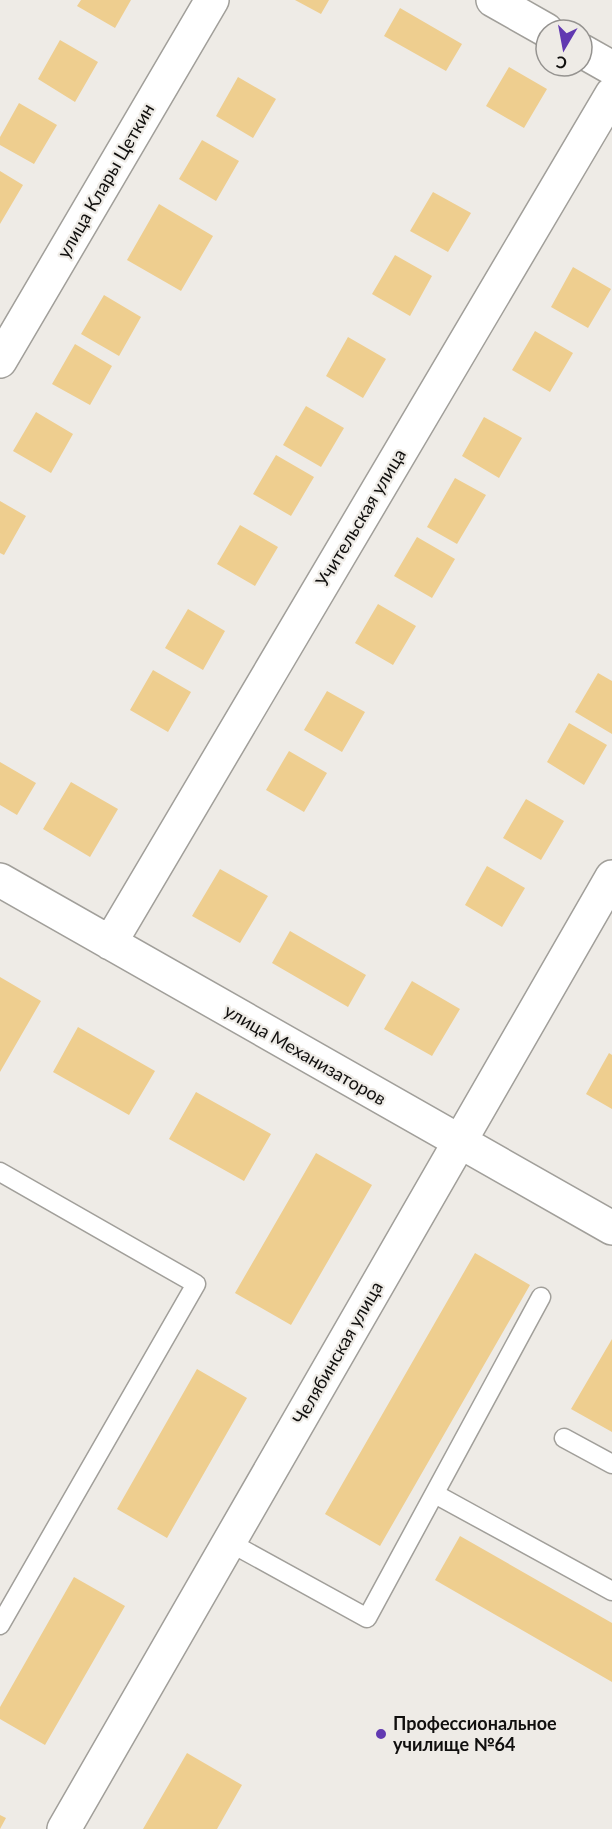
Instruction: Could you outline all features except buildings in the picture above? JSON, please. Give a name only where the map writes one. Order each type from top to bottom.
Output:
[{"type":"street","name":"улица Клары Цеткин","points":[[0,362],[212,0]]},
{"type":"street","points":[[493,0],[534,23]]},
{"type":"street","points":[[594,58],[612,68]]},
{"type":"street","name":"Учительская улица","points":[[110,943],[612,94]]},
{"type":"street","name":"Челябинская улица","points":[[64,1829],[612,877]]},
{"type":"street","name":"улица Механизаторов","points":[[0,880],[612,1228]]},
{"type":"lane","points":[[0,1172],[196,1284],[0,1625]]},
{"type":"lane","points":[[229,1542],[367,1618],[541,1297]]},
{"type":"lane","points":[[564,1438],[612,1464]]},
{"type":"lane","points":[[435,1494],[612,1591]]},
{"type":"place","name":"Профессиональное училище №64","points":[[381,1734]]}]
